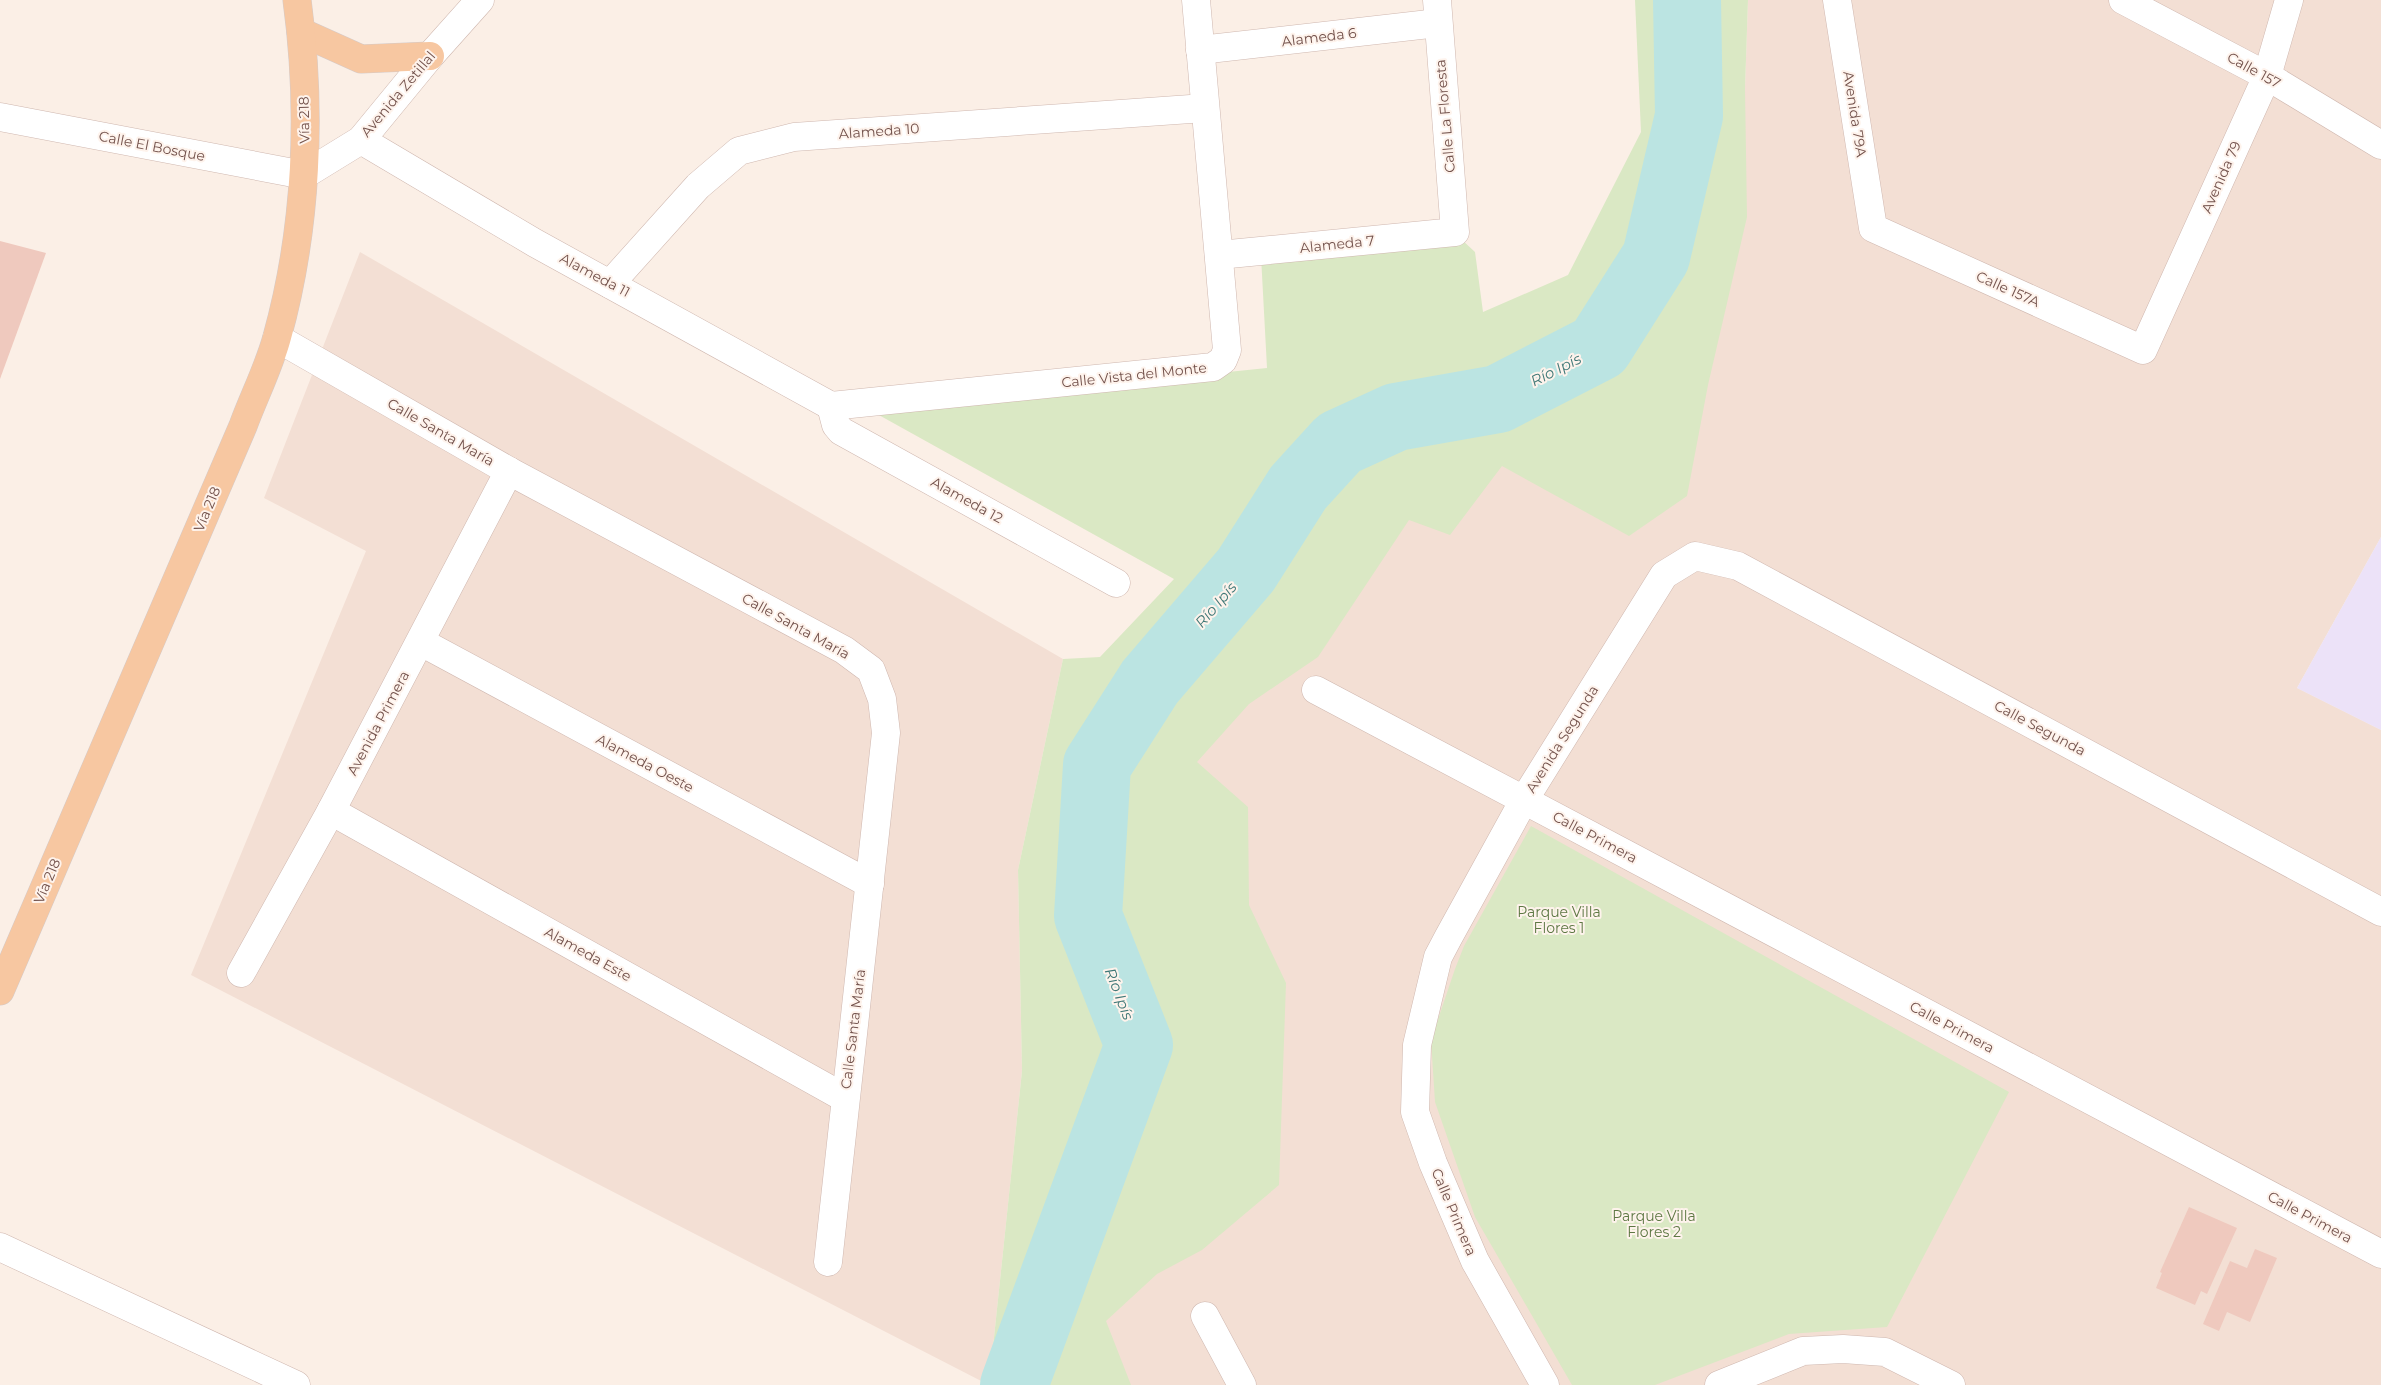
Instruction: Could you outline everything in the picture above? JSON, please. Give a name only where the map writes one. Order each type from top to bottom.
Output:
[{"type":"main road","name":"Vía 218","points":[[0,991],[243,426],[277,338],[294,255],[304,175],[301,32],[297,0]]},
{"type":"main road","points":[[301,32],[361,59],[430,56]]},
{"type":"street","name":"Avenida Zetillal","points":[[304,175],[361,140],[430,56],[480,0]]},
{"type":"street","name":"Calle Vista del Monte","points":[[831,406],[1213,367],[1223,360],[1227,350],[1196,0]]},
{"type":"street","name":"Avenida 79A","points":[[1838,0],[1873,228]]},
{"type":"street","name":"Calle 157","points":[[2123,0],[2267,76],[2381,145]]},
{"type":"street","name":"Avenida 79","points":[[2143,350],[2267,76],[2289,0]]},
{"type":"street","name":"Alameda 6","points":[[1200,50],[1438,12]]},
{"type":"street","name":"Calle La Floresta","points":[[1438,12],[1455,232]]},
{"type":"street","name":"Alameda 10","points":[[610,284],[698,186],[739,151],[794,137],[1205,108]]},
{"type":"street","name":"Calle El Bosque","points":[[0,117],[304,175]]},
{"type":"street","name":"Alameda 11","points":[[361,140],[535,243],[831,406]]},
{"type":"street","name":"Calle 157A","points":[[1873,228],[2143,350]]},
{"type":"street","name":"Alameda 7","points":[[1219,256],[1455,232]]},
{"type":"street","name":"Calle Santa María","points":[[277,338],[509,471],[844,650],[871,670],[882,699],[886,733],[828,1262]]},
{"type":"street","name":"Alameda 12","points":[[831,406],[836,425],[841,430],[1116,583]]},
{"type":"street","name":"Avenida Primera","points":[[241,973],[331,811],[509,471]]},
{"type":"street","name":"Avenida Segunda","points":[[1448,938],[1524,800],[1664,574],[1695,556]]},
{"type":"street","name":"Calle Segunda","points":[[1695,556],[1738,566],[2381,912]]},
{"type":"street","name":"Alameda Oeste","points":[[421,642],[870,884]]},
{"type":"street","name":"Calle Primera","points":[[1316,690],[2381,1254]]},
{"type":"street","name":"Alameda Este","points":[[331,811],[845,1098]]},
{"type":"street","name":"Calle Primera","points":[[1448,938],[1438,956],[1417,1045],[1415,1112],[1433,1163],[1475,1261],[1545,1385]]},
{"type":"street","points":[[0,1248],[296,1385]]},
{"type":"street","points":[[1205,1316],[1242,1385]]},
{"type":"street","points":[[1719,1385],[1803,1351],[1843,1349],[1885,1352],[1951,1385]]},
{"type":"shaded area","points":[[1748,0],[2381,0],[2381,537],[2297,688],[2381,730],[2381,1385],[1030,1385],[1148,777],[1411,462],[1745,89]]},
{"type":"shaded area","points":[[360,252],[1063,659],[1018,870],[1022,1071],[989,1385],[191,975],[366,551],[264,498]]},
{"type":"shaded area","points":[[2381,537],[2381,730],[2297,688]]},
{"type":"green space","points":[[1635,0],[1748,0],[1745,89],[1747,217],[1708,385],[1687,496],[1629,536],[1502,466],[1450,535],[1409,520],[1318,657],[1249,704],[1197,762],[1248,807],[1249,905],[1286,983],[1279,1185],[1202,1250],[1157,1274],[1106,1321],[1131,1385],[989,1385],[1022,1071],[1018,870],[1063,659],[1100,657],[1174,579],[868,409],[1267,368],[1261,256],[1461,239],[1475,252],[1483,312],[1568,275],[1641,132]]},
{"type":"green space","name":"Parque Villa Flores 2","points":[[1531,826],[2009,1092],[1887,1327],[1789,1334],[1655,1385],[1572,1385],[1475,1217],[1435,1102],[1431,1040],[1455,969],[1464,946]]},
{"type":"building","points":[[0,241],[46,253],[0,379]]},
{"type":"building","points":[[2189,1207],[2237,1228],[2207,1294],[2201,1291],[2195,1305],[2156,1288],[2162,1273],[2160,1272]]},
{"type":"building","points":[[2255,1249],[2277,1258],[2250,1322],[2227,1312],[2219,1331],[2203,1324],[2230,1261],[2247,1268]]},
{"type":"waterway","name":"Río Ipís","points":[[1014,1385],[1139,1045],[1088,916],[1097,765],[1150,682],[1246,570],[1298,488],[1339,443],[1396,417],[1498,399],[1599,347],[1656,257],[1689,116],[1687,0]]},
{"type":"park label","name":"Parque Villa Flores 1","points":[[1559,920]]}]
